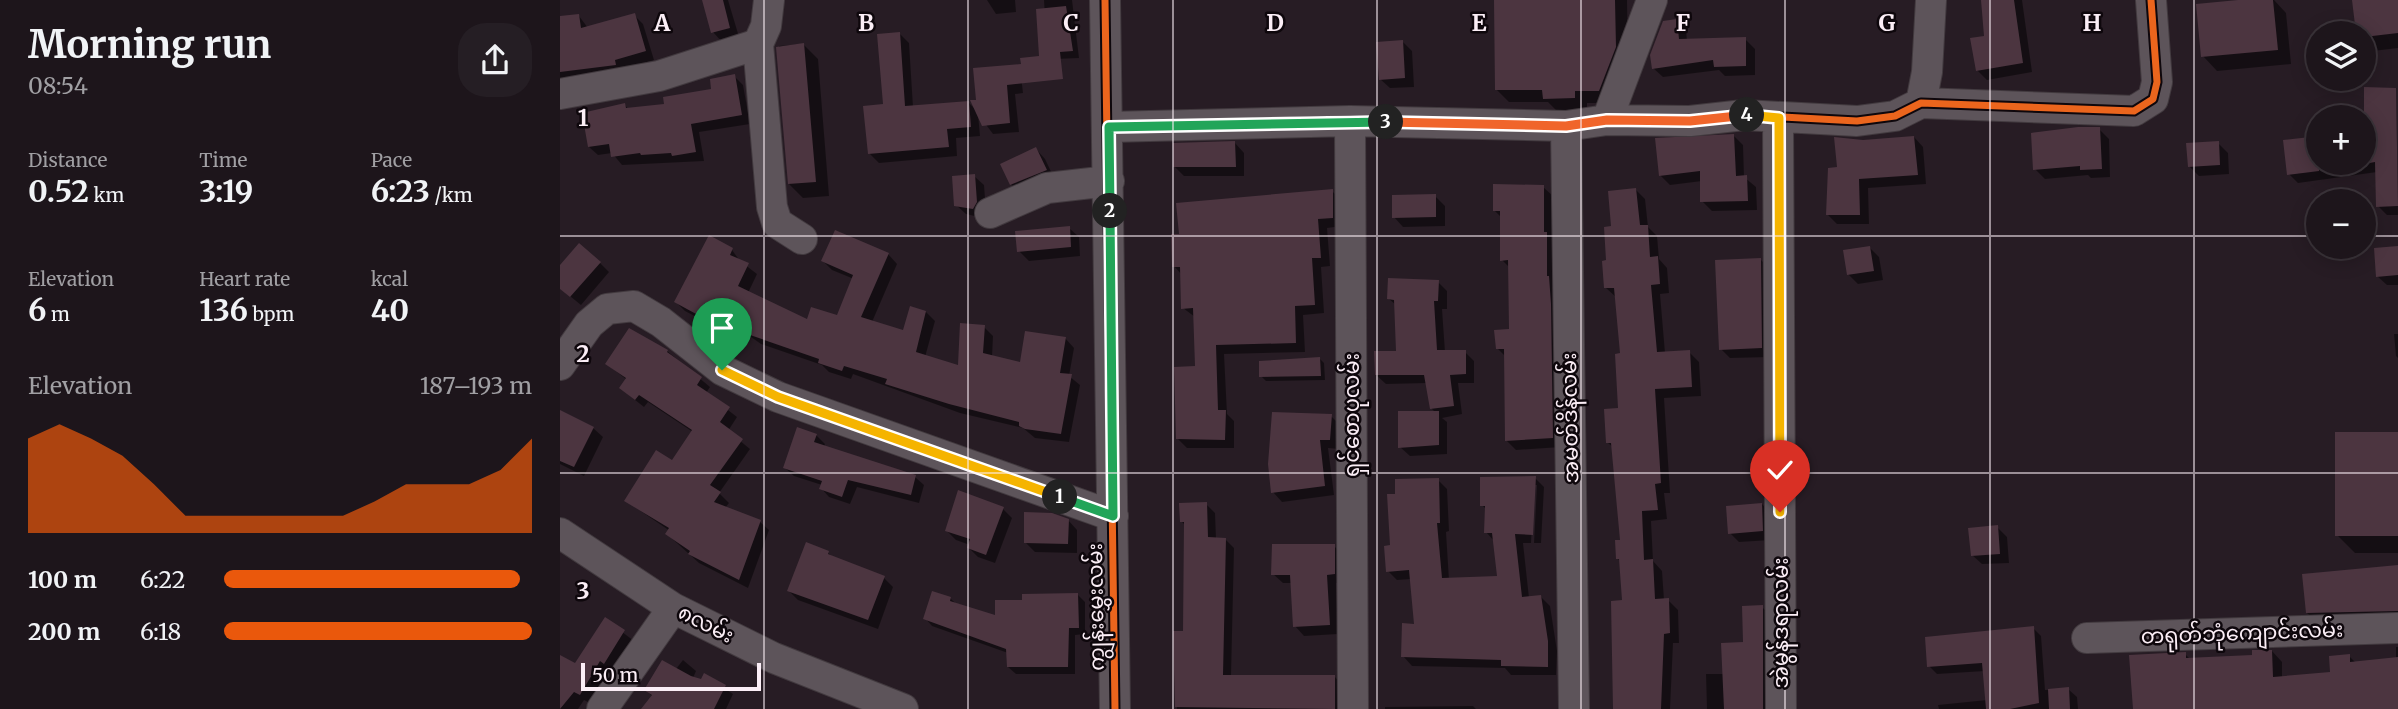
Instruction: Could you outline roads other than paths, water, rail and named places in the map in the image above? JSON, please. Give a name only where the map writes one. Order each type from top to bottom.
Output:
[{"type":"street","points":[[769,0],[766,26],[758,44],[772,207],[777,223],[802,239]]},
{"type":"street","name":"ကျွန်းမွှေးလမ်း","points":[[1105,0],[1109,127],[1115,709]]},
{"type":"street","points":[[1607,120],[1652,0]]},
{"type":"street","points":[[1921,103],[1927,72],[1931,0]]},
{"type":"street","points":[[1109,127],[1350,121],[1566,126],[1607,120],[1690,121],[1744,115],[1857,121],[1895,116],[1921,103],[2134,111],[2153,99],[2157,82],[2151,0]]},
{"type":"street","points":[[560,94],[659,76],[758,44]]},
{"type":"street","name":"အဲမွန်ဒရာလမ်း","points":[[1779,118],[1782,709]]},
{"type":"street","name":"ရှင်စောပုလမ်း","points":[[1350,121],[1353,709]]},
{"type":"street","name":"အမတ်ဒိန်လမ်း","points":[[1566,126],[1574,709]]},
{"type":"street","points":[[990,213],[1047,188],[1109,181]]},
{"type":"street","points":[[560,365],[589,324],[607,309],[634,306],[662,322],[722,370],[778,397],[1113,516]]},
{"type":"street","name":"၈လမ်း","points":[[560,533],[673,608],[870,703],[903,709]]},
{"type":"street","points":[[602,709],[673,608]]},
{"type":"street","name":"တရုတ်ဘုံကျောင်းလမ်း","points":[[2087,638],[2398,628]]}]
